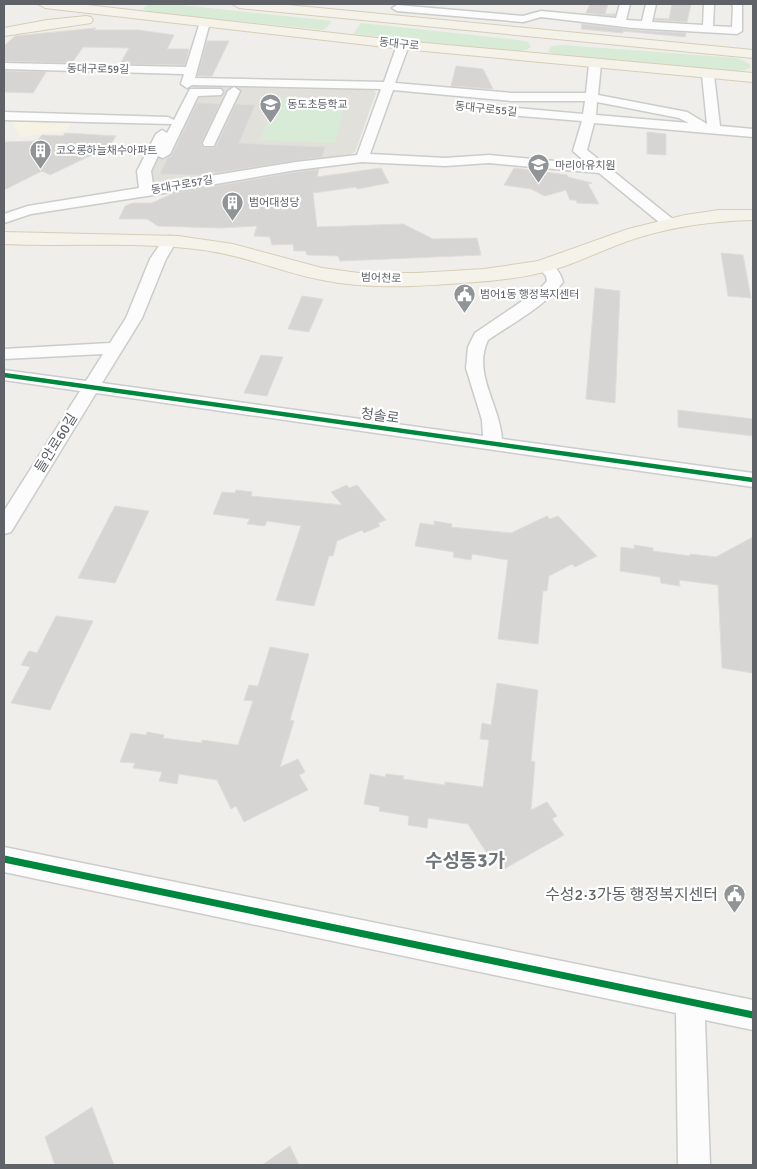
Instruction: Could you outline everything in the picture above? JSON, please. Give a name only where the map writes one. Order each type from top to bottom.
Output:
[{"type":"main road","name":"동대구로","points":[[45,4],[403,44],[713,76],[753,78]]},
{"type":"main road","name":"동대구로","points":[[239,4],[387,20],[753,54]]},
{"type":"main road","points":[[4,32],[56,23],[152,15]]},
{"type":"main road","points":[[730,52],[753,58]]},
{"type":"main road","points":[[713,76],[753,73]]},
{"type":"main road","name":"범어천로","points":[[4,238],[72,240],[135,238],[170,240],[206,244],[321,274],[392,279],[476,276],[545,266],[617,238],[697,217],[753,215]]},
{"type":"street","points":[[471,14],[477,4]]},
{"type":"street","points":[[571,17],[576,4]]},
{"type":"street","points":[[620,22],[625,4]]},
{"type":"street","points":[[646,25],[651,4]]},
{"type":"street","points":[[708,29],[709,4]]},
{"type":"street","points":[[387,20],[398,6],[459,8],[471,14],[523,19],[543,9],[571,17],[633,24],[737,31],[738,5],[736,4]]},
{"type":"street","points":[[163,154],[171,123],[190,76],[205,22]]},
{"type":"street","points":[[628,42],[633,24]]},
{"type":"street","points":[[362,158],[387,95],[403,44]]},
{"type":"street","points":[[595,64],[589,119],[580,151],[670,224]]},
{"type":"street","name":"동대구로59길","points":[[4,66],[190,76]]},
{"type":"street","points":[[190,76],[387,95]]},
{"type":"street","points":[[711,130],[713,76]]},
{"type":"street","points":[[147,192],[144,171],[171,123],[194,92],[240,90],[387,95]]},
{"type":"street","points":[[210,143],[234,91]]},
{"type":"street","name":"동대구로55길","points":[[387,95],[592,97],[683,115],[711,130]]},
{"type":"street","name":"동대구로55길","points":[[482,108],[753,133]]},
{"type":"street","points":[[4,116],[171,123]]},
{"type":"street","name":"동대구로57길","points":[[4,219],[28,210],[147,192],[296,166],[362,158],[445,162],[489,159],[600,169]]},
{"type":"street","name":"들안로60길","points":[[4,527],[12,498],[91,387],[134,318],[158,259],[170,240]]},
{"type":"street","points":[[493,444],[492,422],[474,372],[473,358],[477,343],[487,332],[555,282],[555,278],[545,266]]},
{"type":"street","points":[[4,354],[115,348]]},
{"type":"street","name":"청솔로","points":[[4,375],[753,480]]},
{"type":"street","points":[[4,859],[753,1015]]},
{"type":"street","points":[[690,1002],[694,1165]]},
{"type":"shaded area","name":"동도초등학교","points":[[203,84],[370,88],[376,93],[355,152],[346,156],[158,186],[153,182],[151,170],[194,87]]},
{"type":"shaded area","points":[[39,120],[72,123],[66,131],[21,137],[13,126],[12,121]]},
{"type":"green space","points":[[148,4],[172,4],[332,21],[324,30],[150,12],[143,9]]},
{"type":"green space","points":[[361,23],[519,40],[528,42],[531,47],[527,50],[515,52],[353,34]]},
{"type":"green space","points":[[563,45],[737,58],[747,62],[751,67],[738,71],[555,55],[548,51],[552,46]]},
{"type":"green space","points":[[277,97],[346,100],[335,143],[260,140]]},
{"type":"building","points":[[590,4],[608,4],[605,14],[615,14],[615,16],[586,13]]},
{"type":"building","points":[[672,4],[691,4],[687,22],[654,20],[655,18],[669,19]]},
{"type":"building","points":[[582,24],[633,30],[686,33],[685,37],[623,31],[623,33],[581,29]]},
{"type":"building","points":[[96,28],[94,30],[138,30],[174,35],[167,49],[189,49],[185,65],[120,64],[129,48],[83,47],[72,63],[4,61],[4,46],[15,36]]},
{"type":"building","points":[[207,41],[229,41],[212,76],[197,76]]},
{"type":"building","points":[[456,66],[483,69],[493,89],[451,86]]},
{"type":"building","points":[[4,71],[46,72],[33,93],[4,92]]},
{"type":"building","points":[[197,103],[220,104],[201,142],[203,148],[215,148],[236,104],[255,105],[239,143],[325,147],[322,157],[200,175],[160,174],[168,157],[172,155]]},
{"type":"building","points":[[647,132],[666,134],[666,155],[647,154]]},
{"type":"building","points":[[65,133],[116,136],[105,153],[96,153],[50,175],[42,171],[4,190],[4,142],[37,141],[42,135],[63,136]]},
{"type":"building","name":"범어대성당","points":[[381,168],[389,183],[357,189],[356,187],[313,193],[317,227],[403,224],[433,239],[477,238],[481,255],[340,261],[338,256],[307,255],[306,251],[294,251],[293,244],[272,245],[270,237],[254,236],[257,226],[220,228],[158,226],[147,219],[119,219],[125,206],[133,203],[152,203],[174,193],[319,169],[317,177]]},
{"type":"building","points":[[514,168],[567,175],[568,177],[592,183],[588,184],[599,204],[577,203],[576,200],[570,200],[566,190],[545,196],[531,189],[504,185]]},
{"type":"building","points":[[721,253],[743,255],[751,298],[728,296]]},
{"type":"building","points":[[595,288],[620,291],[615,403],[586,399]]},
{"type":"building","points":[[302,296],[323,299],[309,332],[288,329]]},
{"type":"building","points":[[261,355],[283,357],[267,396],[244,393]]},
{"type":"building","points":[[678,410],[753,419],[753,436],[678,427]]},
{"type":"building","points":[[347,485],[349,488],[357,485],[386,520],[378,523],[380,526],[364,533],[362,530],[337,541],[333,556],[329,556],[314,606],[276,600],[301,526],[267,521],[265,526],[247,524],[250,519],[213,514],[222,492],[235,493],[236,490],[252,492],[251,496],[342,505],[331,492]]},
{"type":"building","points":[[115,506],[149,511],[115,583],[78,578]]},
{"type":"building","points":[[547,516],[550,519],[558,516],[597,556],[575,567],[572,564],[549,576],[547,591],[543,591],[538,644],[498,639],[508,560],[472,554],[471,560],[453,557],[454,552],[415,546],[420,523],[434,525],[434,521],[452,524],[451,527],[511,533]]},
{"type":"building","points":[[753,537],[753,673],[722,668],[718,585],[679,580],[680,586],[661,583],[660,577],[620,571],[621,547],[634,549],[634,545],[653,548],[653,551],[716,557]]},
{"type":"building","points":[[56,616],[93,621],[50,710],[11,703],[30,667],[21,665],[29,651],[37,653]]},
{"type":"building","points":[[270,647],[309,654],[290,720],[294,721],[280,767],[298,759],[305,772],[299,775],[308,790],[244,822],[236,806],[231,809],[217,780],[179,774],[177,784],[159,781],[162,772],[133,768],[135,763],[120,762],[131,733],[146,735],[147,732],[164,735],[163,738],[202,743],[202,740],[238,745],[253,701],[244,700],[249,685],[258,686]]},
{"type":"building","points":[[497,683],[538,690],[531,761],[535,762],[531,810],[547,802],[557,816],[552,819],[564,835],[504,869],[492,852],[488,855],[468,824],[428,818],[427,828],[408,825],[409,816],[379,811],[380,807],[364,804],[370,774],[385,777],[386,774],[404,776],[403,779],[445,785],[445,782],[483,787],[489,740],[480,739],[482,723],[491,725]]},
{"type":"building","points":[[92,1107],[114,1165],[55,1165],[45,1137]]},
{"type":"building","points":[[290,1146],[299,1165],[262,1165]]},
{"type":"cycle path","points":[[4,375],[753,480]]},
{"type":"cycle path","points":[[4,859],[753,1015]]},
{"type":"place","name":"동도초등학교","points":[[271,123]]},
{"type":"place","name":"코오롱하늘채수아파트","points":[[40,169]]},
{"type":"place","name":"마리아유치원","points":[[539,184]]},
{"type":"place","name":"범어대성당","points":[[233,221]]},
{"type":"place","name":"범어1동 행정복지센터","points":[[464,313]]},
{"type":"place","name":"수성2·3가동 행정복지센터","points":[[734,914]]},
{"type":"district","name":"수성동3가","points":[[465,861]]}]
